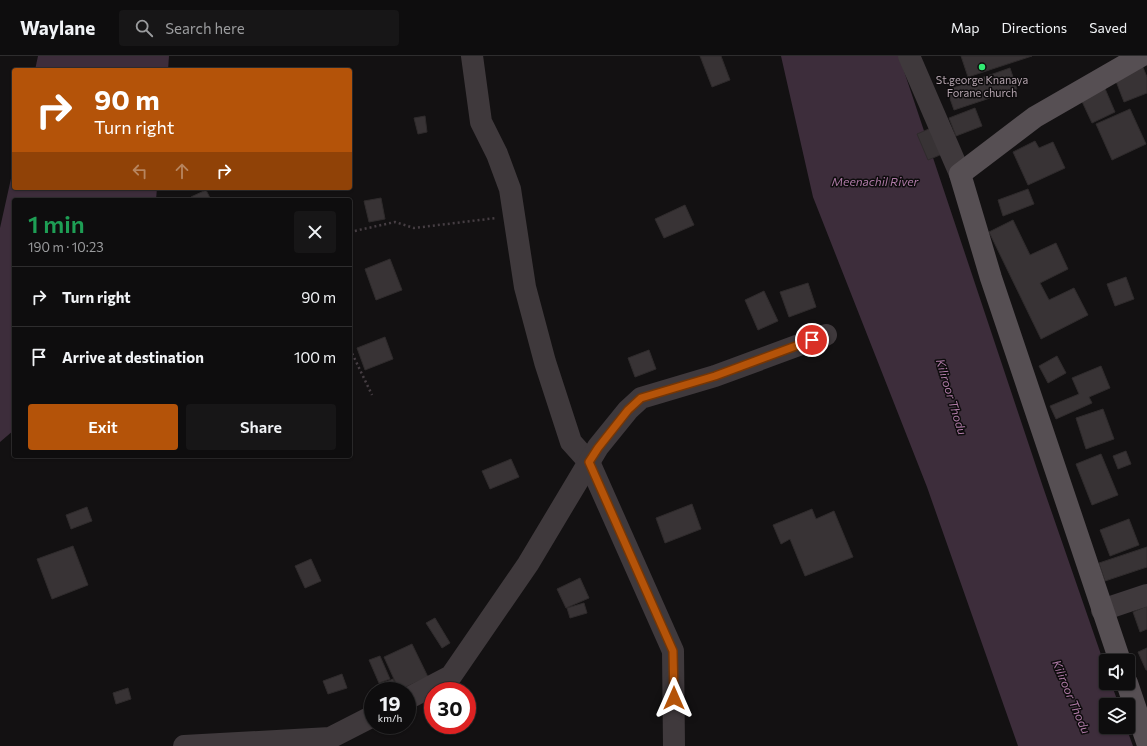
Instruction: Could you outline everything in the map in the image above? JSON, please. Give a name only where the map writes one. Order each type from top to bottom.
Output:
[{"type":"main road","points":[[1118,654],[991,278],[960,174],[1035,117],[1141,56]]},
{"type":"main road","points":[[1129,690],[1147,742]]},
{"type":"street","points":[[472,56],[481,122],[497,154],[510,189],[525,287],[570,442],[589,462],[673,651],[674,746]]},
{"type":"street","points":[[909,56],[960,174]]},
{"type":"street","points":[[416,694],[451,676],[528,564],[598,448],[628,410],[641,398],[715,376],[826,335]]},
{"type":"street","points":[[1102,610],[1147,595]]},
{"type":"street","points":[[184,746],[330,738],[364,721]]},
{"type":"path","points":[[352,232],[395,222],[414,228],[514,215]]},
{"type":"path","points":[[352,353],[372,395]]},
{"type":"water","points":[[38,56],[169,56],[168,68],[35,68]]},
{"type":"water","name":"Meenachil River","points":[[781,56],[899,56],[1043,487],[1101,654],[1099,654],[1099,690],[1114,690],[1116,698],[1099,698],[1099,734],[1129,734],[1133,746],[1018,746],[927,487],[813,197]]},
{"type":"water","points":[[12,174],[12,190],[157,190],[156,198],[12,198],[12,432],[0,442],[0,228]]},
{"type":"building","points":[[700,56],[721,56],[730,80],[712,87]]},
{"type":"building","name":"St.george Knanaya Forane church","points":[[961,56],[1032,56],[968,77]]},
{"type":"building","points":[[1142,65],[1147,77],[1147,93],[1124,102],[1114,76]]},
{"type":"building","points":[[1010,68],[1017,89],[954,110],[947,90]]},
{"type":"building","points":[[1103,84],[1115,112],[1092,123],[1079,95]]},
{"type":"building","points":[[975,108],[982,126],[956,136],[949,118]]},
{"type":"building","points":[[1130,109],[1146,144],[1112,160],[1096,124]]},
{"type":"building","points":[[425,116],[427,132],[418,134],[414,118]]},
{"type":"building","points":[[936,126],[947,152],[928,160],[917,134]]},
{"type":"building","points":[[1035,141],[1039,148],[1053,142],[1065,168],[1028,185],[1013,152]]},
{"type":"building","points":[[1028,189],[1034,204],[1003,216],[998,200]]},
{"type":"building","points":[[206,190],[210,198],[192,198],[191,197]]},
{"type":"building","points":[[381,198],[385,219],[369,222],[364,201]]},
{"type":"building","points":[[685,205],[694,225],[664,238],[655,219]]},
{"type":"building","points":[[1013,220],[1030,255],[1056,243],[1068,269],[1040,283],[1049,300],[1074,288],[1088,315],[1041,339],[989,232]]},
{"type":"building","points":[[390,259],[402,290],[376,300],[365,269]]},
{"type":"building","points":[[1126,277],[1134,299],[1115,306],[1107,284]]},
{"type":"building","points":[[808,283],[816,307],[789,317],[780,292]]},
{"type":"building","points":[[764,291],[778,321],[758,330],[745,300]]},
{"type":"building","points":[[385,337],[393,359],[365,370],[357,348]]},
{"type":"building","points":[[649,350],[656,369],[635,377],[628,358]]},
{"type":"building","points":[[1057,356],[1066,373],[1048,383],[1039,366]]},
{"type":"building","points":[[1101,366],[1110,388],[1089,397],[1092,403],[1056,419],[1050,406],[1079,394],[1072,378]]},
{"type":"building","points":[[1103,409],[1114,439],[1086,449],[1076,418]]},
{"type":"building","points":[[1126,451],[1131,464],[1118,469],[1113,456]]},
{"type":"building","points":[[1101,454],[1118,495],[1092,505],[1076,464]]},
{"type":"building","points":[[511,459],[519,477],[490,489],[482,471]]},
{"type":"building","points":[[692,504],[701,529],[665,543],[656,518]]},
{"type":"building","points":[[87,507],[92,521],[71,529],[66,515]]},
{"type":"building","points":[[812,509],[816,519],[834,511],[853,557],[805,576],[790,539],[781,544],[773,525]]},
{"type":"building","points":[[1129,519],[1139,545],[1110,556],[1100,530]]},
{"type":"building","points":[[73,546],[88,585],[52,599],[37,559]]},
{"type":"building","points":[[1147,547],[1147,567],[1105,581],[1099,563]]},
{"type":"building","points":[[311,559],[321,581],[305,588],[295,566]]},
{"type":"building","points":[[580,578],[589,598],[566,608],[557,589]]},
{"type":"building","points":[[584,603],[587,613],[570,618],[567,608]]},
{"type":"building","points":[[1147,606],[1147,629],[1140,632],[1133,612]]},
{"type":"building","points":[[435,618],[450,643],[442,648],[426,623]]},
{"type":"building","points":[[412,644],[428,677],[416,682],[395,682],[384,657]]},
{"type":"building","points":[[1147,648],[1147,670],[1146,670],[1138,652]]},
{"type":"building","points":[[380,656],[390,679],[379,682],[369,660]]},
{"type":"building","points":[[342,674],[347,688],[328,694],[323,681]]},
{"type":"building","points":[[393,679],[394,682],[386,682]]},
{"type":"building","points":[[128,688],[131,699],[116,704],[113,693]]},
{"type":"place","name":"St.george Knanaya Forane church","points":[[982,67]]},
{"type":"route","points":[[674,698],[673,651],[589,462],[598,448],[628,410],[641,398],[715,376],[812,340]]},
{"type":"water label","name":"Kiliroor Thodu","points":[[951,397]]},
{"type":"water label","name":"Kiliroor Thodu","points":[[1071,697]]}]
